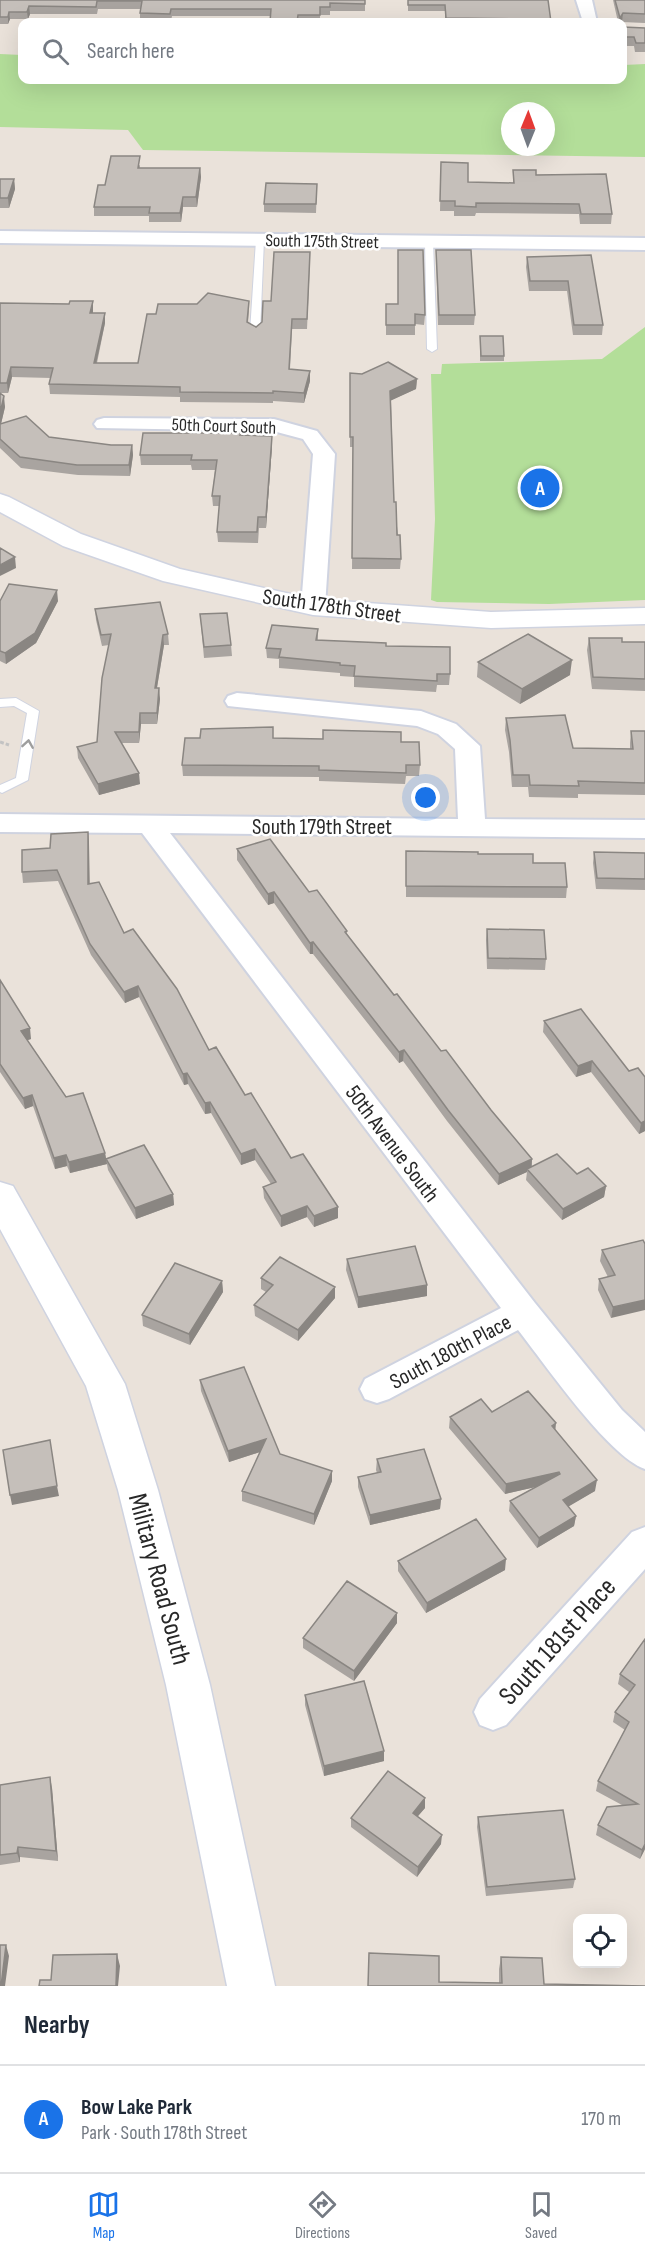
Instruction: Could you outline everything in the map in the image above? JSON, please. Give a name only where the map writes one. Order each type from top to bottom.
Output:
[{"type":"street","points":[[584,0],[589,18]]},
{"type":"street","name":"South 175th Street","points":[[0,237],[645,244]]},
{"type":"street","name":"50th Court South","points":[[104,424],[274,425],[310,435],[324,454],[313,607]]},
{"type":"street","name":"South 178th Street","points":[[0,502],[72,540],[172,575],[313,607],[479,620],[645,616]]},
{"type":"street","points":[[237,701],[422,719],[447,729],[467,746],[472,827]]},
{"type":"street","name":"South 179th Street","points":[[0,823],[645,829]]},
{"type":"street","name":"50th Avenue South","points":[[150,825],[523,1312],[610,1420],[645,1454]]},
{"type":"street","name":"Military Road South","points":[[0,1196],[105,1384],[138,1490],[188,1685],[251,1986]]},
{"type":"street","name":"South 180th Place","points":[[377,1389],[523,1312]]},
{"type":"street","name":"South 181st Place","points":[[493,1712],[645,1543]]},
{"type":"lane","points":[[255,332],[260,240]]},
{"type":"lane","points":[[429,242],[432,349]]},
{"type":"lane","points":[[1,791],[22,780],[33,711],[16,702],[2,702]]},
{"type":"green space","points":[[0,54],[18,55],[18,84],[627,84],[627,65],[645,64],[645,157],[555,156],[555,102],[501,102],[501,155],[143,150],[128,130],[0,127]]},
{"type":"green space","points":[[645,327],[645,600],[549,604],[431,600],[435,519],[431,374],[441,374],[442,364],[602,359]]},
{"type":"building","points":[[0,0],[365,0],[365,4],[330,3],[330,7],[320,7],[320,15],[298,15],[298,18],[270,18],[271,9],[171,9],[170,14],[140,13],[142,1],[97,1],[96,7],[29,6],[27,12],[9,12],[8,17],[0,17]]},
{"type":"building","points":[[408,0],[548,0],[550,18],[446,18],[445,5],[408,5]]},
{"type":"building","points":[[615,0],[645,0],[645,14],[623,13],[620,18]]},
{"type":"building","points":[[627,27],[645,28],[645,43],[636,43],[634,37],[627,37]]},
{"type":"building","points":[[111,156],[140,156],[138,168],[200,168],[196,197],[183,197],[180,213],[149,213],[150,207],[94,207],[98,185],[105,185]]},
{"type":"building","points":[[441,162],[468,163],[468,182],[514,183],[513,170],[536,170],[536,175],[606,174],[612,214],[581,214],[579,204],[476,203],[476,207],[455,206],[455,201],[440,201]]},
{"type":"building","points":[[0,179],[14,179],[8,198],[0,198]]},
{"type":"building","points":[[266,183],[317,184],[316,204],[264,204]]},
{"type":"building","points":[[398,250],[423,250],[425,315],[415,314],[415,325],[386,325],[386,304],[398,304]]},
{"type":"building","points":[[436,250],[471,250],[475,315],[439,315]]},
{"type":"building","points":[[274,252],[310,252],[307,319],[292,319],[289,369],[310,371],[304,393],[180,392],[180,387],[49,384],[53,368],[11,367],[7,383],[0,383],[0,303],[69,304],[70,301],[93,301],[90,313],[105,313],[94,363],[138,363],[147,314],[156,314],[158,304],[197,304],[208,293],[249,301],[247,322],[256,327],[262,322],[263,301],[271,301]]},
{"type":"building","points":[[591,255],[603,325],[574,325],[568,281],[530,281],[527,257]]},
{"type":"building","points":[[480,336],[503,336],[504,356],[481,356]]},
{"type":"building","points":[[388,362],[417,379],[390,391],[394,502],[396,502],[397,535],[400,535],[401,559],[352,558],[353,437],[350,437],[350,373],[362,374]]},
{"type":"building","points":[[0,393],[4,396],[0,413]]},
{"type":"building","points":[[26,416],[49,437],[111,445],[132,445],[129,465],[77,465],[20,457],[0,439],[0,424]]},
{"type":"building","points":[[143,433],[241,433],[240,435],[272,436],[266,517],[258,517],[257,532],[217,532],[220,496],[212,496],[217,460],[191,460],[192,455],[140,455]]},
{"type":"building","points":[[0,548],[15,557],[0,565]]},
{"type":"building","points":[[9,584],[57,590],[35,633],[5,653],[0,651],[0,601]]},
{"type":"building","points":[[160,602],[168,634],[163,635],[155,688],[159,688],[157,713],[140,713],[139,732],[115,732],[139,773],[98,784],[77,747],[97,742],[102,678],[111,634],[101,635],[95,609]]},
{"type":"building","points":[[227,613],[231,645],[204,647],[200,614]]},
{"type":"building","points":[[272,625],[318,629],[316,640],[386,643],[386,646],[450,647],[450,674],[437,674],[437,681],[354,676],[355,666],[279,657],[281,649],[266,648]]},
{"type":"building","points":[[528,634],[572,660],[522,689],[478,662]]},
{"type":"building","points":[[589,638],[622,638],[622,642],[645,642],[645,679],[593,677]]},
{"type":"building","points":[[565,715],[573,748],[633,749],[631,731],[645,731],[645,783],[578,781],[579,786],[530,785],[529,775],[513,775],[506,718]]},
{"type":"building","points":[[273,727],[273,738],[323,739],[323,730],[401,732],[401,742],[419,742],[420,765],[406,765],[406,773],[319,770],[319,766],[182,765],[185,738],[200,738],[201,729]]},
{"type":"building","points":[[88,832],[88,884],[99,882],[124,933],[133,929],[177,989],[209,1050],[216,1047],[245,1095],[251,1093],[291,1158],[303,1154],[338,1207],[314,1216],[307,1206],[281,1216],[263,1187],[276,1182],[255,1149],[241,1154],[210,1102],[205,1103],[187,1073],[183,1074],[138,986],[124,992],[90,944],[57,870],[22,872],[22,850],[50,848],[51,834]]},
{"type":"building","points":[[270,839],[309,892],[317,890],[347,931],[345,932],[394,995],[397,994],[441,1051],[446,1050],[491,1110],[532,1159],[499,1174],[404,1050],[399,1052],[313,942],[310,943],[274,892],[268,894],[237,849]]},
{"type":"building","points":[[406,851],[533,854],[533,863],[565,863],[567,887],[406,886]]},
{"type":"building","points":[[594,852],[645,853],[645,879],[597,878]]},
{"type":"building","points":[[487,929],[544,930],[546,959],[488,958]]},
{"type":"building","points":[[0,980],[30,1028],[21,1031],[66,1097],[83,1093],[105,1153],[69,1162],[66,1155],[54,1158],[32,1095],[23,1098],[0,1064]]},
{"type":"building","points":[[581,1009],[629,1071],[638,1068],[645,1077],[645,1121],[641,1123],[592,1061],[578,1066],[544,1021]]},
{"type":"building","points":[[144,1145],[173,1194],[135,1208],[106,1159]]},
{"type":"building","points":[[557,1154],[577,1174],[588,1168],[606,1186],[563,1209],[527,1169]]},
{"type":"building","points":[[643,1240],[645,1244],[645,1300],[613,1307],[599,1279],[615,1275],[602,1250]]},
{"type":"building","points":[[415,1246],[427,1285],[358,1297],[347,1259]]},
{"type":"building","points":[[280,1257],[335,1287],[298,1330],[254,1305],[273,1285],[261,1278]]},
{"type":"building","points":[[175,1263],[222,1281],[189,1334],[142,1315]]},
{"type":"building","points":[[244,1367],[280,1454],[332,1471],[314,1514],[242,1491],[266,1439],[228,1451],[200,1380]]},
{"type":"building","points":[[528,1391],[556,1423],[552,1426],[597,1480],[563,1500],[576,1516],[539,1538],[510,1501],[560,1474],[559,1472],[506,1484],[450,1417],[481,1399],[492,1412]]},
{"type":"building","points":[[50,1440],[57,1486],[10,1495],[3,1450]]},
{"type":"building","points":[[424,1449],[441,1499],[370,1515],[358,1477],[381,1472],[377,1459]]},
{"type":"building","points":[[476,1519],[506,1559],[427,1603],[398,1561]]},
{"type":"building","points":[[347,1581],[397,1613],[354,1671],[303,1638]]},
{"type":"building","points":[[645,1639],[645,1844],[642,1850],[598,1825],[607,1807],[638,1804],[598,1781],[629,1722],[615,1712],[635,1685],[620,1674]]},
{"type":"building","points":[[364,1681],[384,1751],[324,1766],[305,1695]]},
{"type":"building","points":[[388,1771],[425,1798],[413,1813],[442,1835],[418,1867],[351,1818]]},
{"type":"building","points":[[50,1777],[56,1851],[18,1847],[17,1853],[0,1855],[0,1785]]},
{"type":"building","points":[[563,1810],[575,1879],[487,1887],[478,1817]]},
{"type":"building","points":[[0,1945],[6,1945],[1,1986],[0,1986]]},
{"type":"building","points":[[369,1953],[439,1956],[439,1982],[502,1983],[501,1957],[542,1958],[544,1984],[645,1986],[368,1986]]},
{"type":"building","points":[[117,1954],[116,1986],[39,1986],[40,1980],[51,1980],[53,1955]]},
{"type":"place","name":"Bow Lake Park","points":[[540,488]]}]
